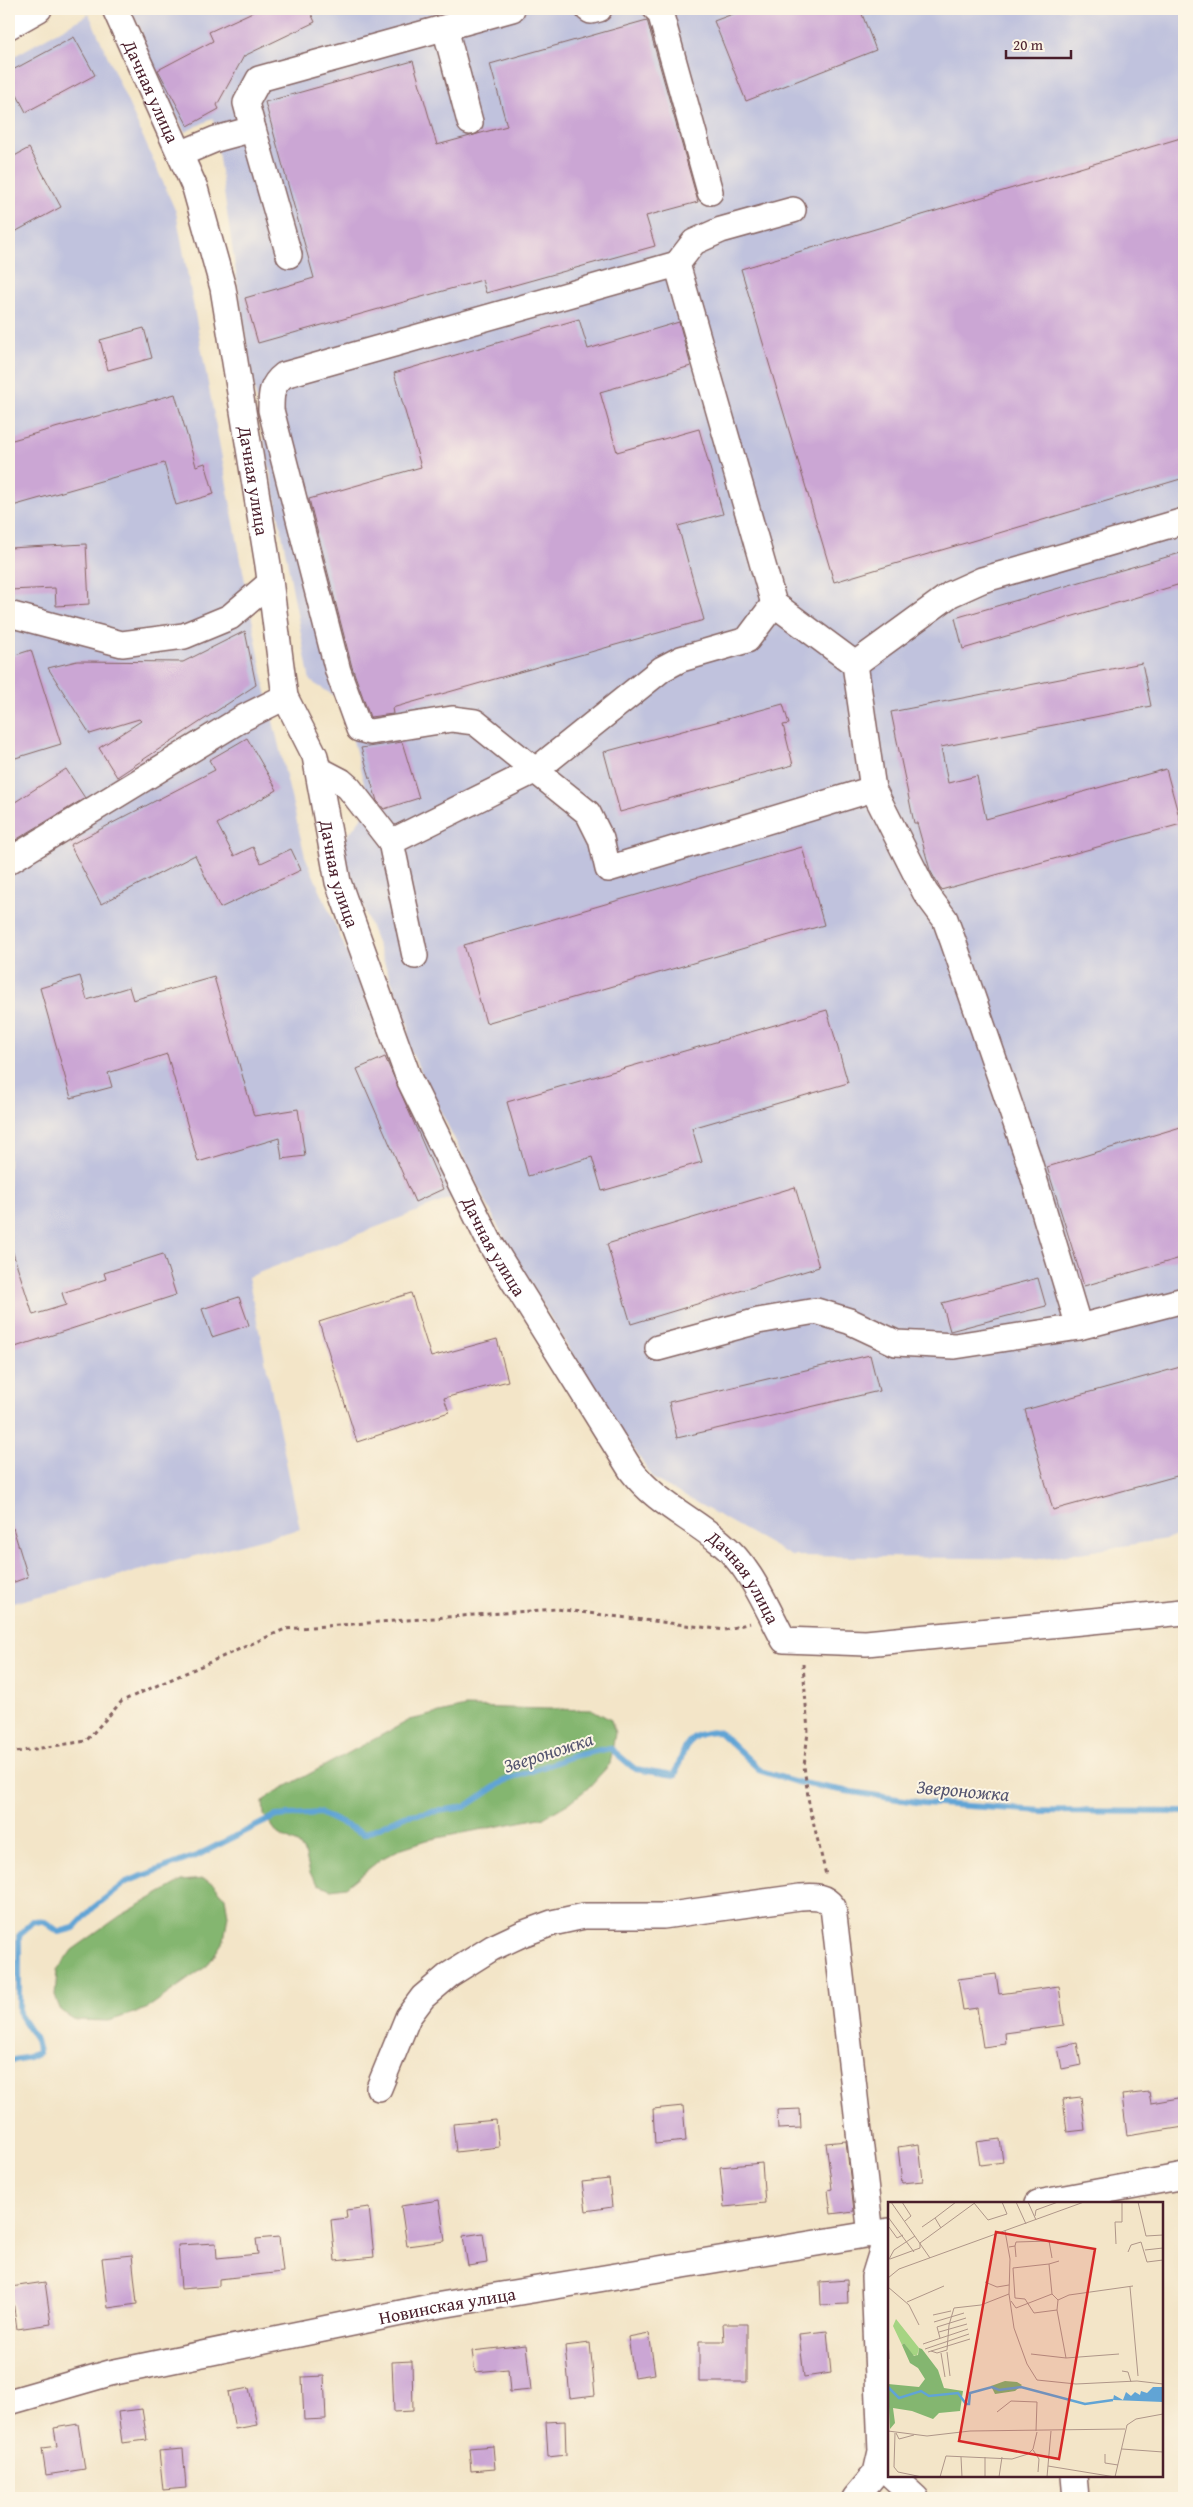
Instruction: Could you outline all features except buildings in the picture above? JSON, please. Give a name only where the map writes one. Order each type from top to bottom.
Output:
[{"type":"street","points":[[9,26],[39,9]]},
{"type":"street","name":"Дачная улица","points":[[115,9],[194,188],[223,288],[270,583],[285,697],[316,756],[338,882],[409,1079],[490,1243],[578,1387],[637,1478],[664,1504],[719,1541],[734,1555],[749,1574],[784,1640]]},
{"type":"street","points":[[289,255],[246,102],[259,79],[512,9]]},
{"type":"street","points":[[588,9],[591,11],[599,9]]},
{"type":"street","points":[[656,9],[660,12],[710,192]]},
{"type":"street","points":[[445,28],[470,122]]},
{"type":"street","points":[[180,154],[216,139],[253,129]]},
{"type":"street","points":[[793,210],[721,230],[694,242],[678,264],[284,375],[275,382],[271,393],[271,410],[338,671],[359,729],[370,732],[452,719],[475,722],[588,813],[601,839],[608,869],[874,789]]},
{"type":"street","points":[[678,264],[774,604],[856,664],[874,789],[925,892],[945,919],[954,941],[1027,1155],[1079,1327]]},
{"type":"street","points":[[856,664],[951,594],[982,580],[1184,521]]},
{"type":"street","points":[[9,614],[122,644],[184,636],[230,617],[270,583]]},
{"type":"street","points":[[391,842],[536,770],[662,669],[681,659],[747,640],[774,604]]},
{"type":"street","points":[[9,861],[243,718],[285,697]]},
{"type":"street","points":[[318,769],[341,781],[349,788],[391,842],[414,956]]},
{"type":"street","points":[[658,1348],[758,1321],[816,1311],[850,1321],[896,1343],[955,1346],[1079,1327],[1184,1300]]},
{"type":"street","points":[[784,1640],[866,1642],[1184,1612]]},
{"type":"street","points":[[379,2088],[408,2017],[423,1997],[449,1975],[492,1948],[522,1934],[552,1923],[584,1916],[663,1916],[800,1897],[814,1896],[828,1900],[833,1907],[883,2236],[882,2251],[874,2277],[881,2451],[886,2471],[876,2473],[855,2498]]},
{"type":"street","points":[[1047,2202],[1184,2176]]},
{"type":"street","name":"Новинская улица","points":[[9,2402],[110,2373],[435,2306],[836,2240],[883,2236]]},
{"type":"street","points":[[836,2240],[857,2250],[874,2277]]},
{"type":"street","points":[[893,2477],[916,2498]]},
{"type":"street","points":[[1074,2477],[1076,2498]]},
{"type":"path","points":[[9,1753],[86,1741],[122,1701],[285,1629],[556,1609],[725,1630],[772,1617]]},
{"type":"path","points":[[784,1640],[803,1662],[808,1732],[804,1766],[809,1804],[833,1907]]},
{"type":"shaded area","points":[[129,9],[1184,9],[1184,1536],[1043,1559],[791,1556],[654,1479],[588,1382],[502,1234],[406,1042],[409,1028],[340,845],[370,807],[343,701],[310,681],[249,361],[213,118],[185,132],[144,51],[141,30]]},
{"type":"shaded area","points":[[89,14],[176,212],[264,683],[305,856],[454,1197],[248,1277],[300,1529],[9,1604],[9,59]]},
{"type":"green space","points":[[465,1707],[593,1710],[611,1720],[615,1733],[610,1764],[588,1788],[569,1803],[545,1817],[427,1840],[402,1848],[381,1859],[346,1887],[331,1889],[318,1884],[310,1873],[306,1856],[299,1845],[278,1834],[264,1815],[263,1802],[270,1795],[410,1720]]},
{"type":"green space","points":[[203,1879],[213,1883],[225,1897],[228,1915],[224,1940],[207,1966],[146,2009],[109,2021],[75,2020],[61,2011],[55,1996],[57,1971],[72,1950],[120,1916],[182,1881]]},
{"type":"waterway","name":"Звероножка","points":[[9,2061],[29,2057],[39,2052],[36,2040],[19,2014],[19,1936],[33,1921],[45,1922],[59,1932],[74,1928],[93,1908],[126,1882],[196,1856],[276,1816],[320,1813],[364,1834],[404,1816],[465,1807],[504,1781],[573,1756],[610,1748],[635,1769],[675,1775],[685,1749],[693,1738],[699,1735],[719,1732],[761,1771],[796,1782],[846,1791],[923,1803],[1042,1811],[1184,1812]]}]
